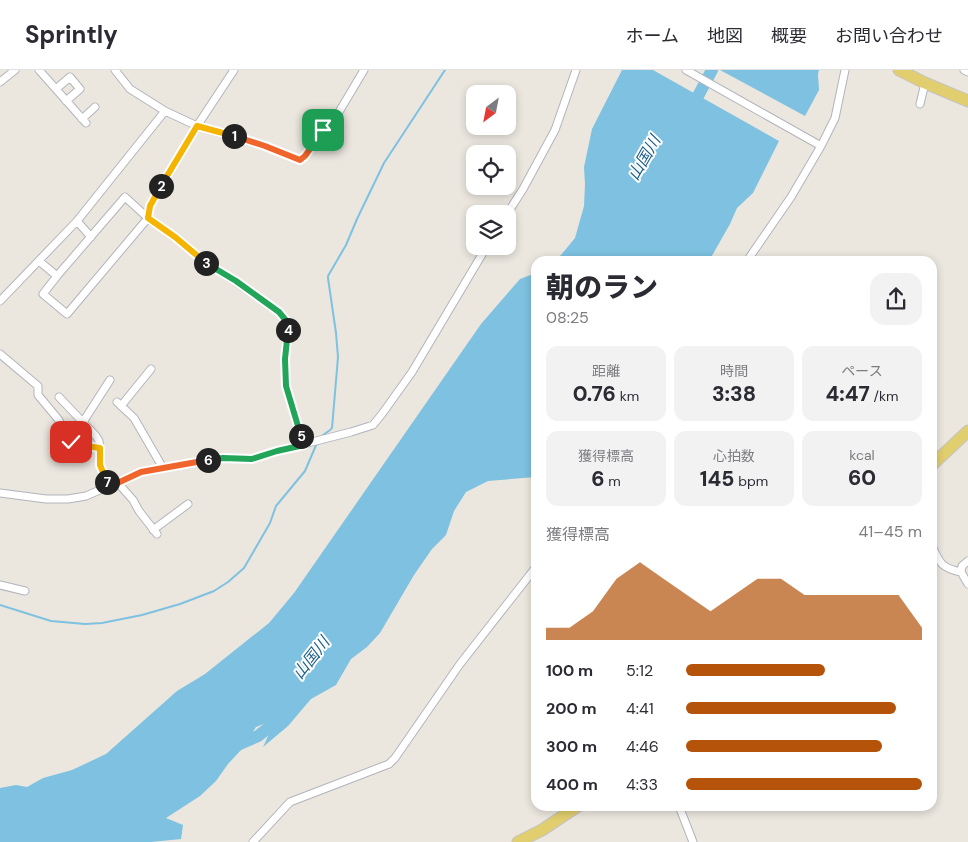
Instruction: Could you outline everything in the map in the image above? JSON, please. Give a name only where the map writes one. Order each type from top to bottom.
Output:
[{"type":"main road","points":[[899,70],[968,101]]},
{"type":"main road","points":[[937,460],[968,431]]},
{"type":"main road","points":[[518,842],[542,830],[570,811]]},
{"type":"street","points":[[0,82],[15,70]]},
{"type":"street","points":[[39,70],[84,121],[95,108]]},
{"type":"street","points":[[115,70],[130,89],[165,111],[197,126],[265,146],[300,160],[305,156],[323,130],[330,127],[364,70]]},
{"type":"street","points":[[234,70],[197,126],[150,206],[148,218],[67,314],[42,294],[125,197],[148,218],[208,264],[236,281],[279,312],[288,323],[285,359],[286,386],[304,445]]},
{"type":"street","points":[[513,205],[555,130],[576,70]]},
{"type":"street","points":[[686,70],[821,146]]},
{"type":"street","points":[[750,256],[791,197],[821,146],[835,118],[845,70]]},
{"type":"street","points":[[964,70],[968,72]]},
{"type":"street","points":[[56,89],[70,77],[80,89],[66,101]]},
{"type":"street","points":[[920,104],[925,83]]},
{"type":"street","points":[[0,301],[77,221],[165,111]]},
{"type":"street","points":[[77,221],[91,236]]},
{"type":"street","points":[[0,493],[46,499],[68,499],[86,496],[141,472],[223,458],[252,459],[373,425],[412,372],[482,255]]},
{"type":"street","points":[[39,261],[58,276]]},
{"type":"street","points":[[0,354],[38,386],[38,395],[58,419],[73,444],[100,448]]},
{"type":"street","points":[[151,369],[119,404],[134,418],[163,468]]},
{"type":"street","points":[[83,422],[110,380]]},
{"type":"street","points":[[59,397],[99,441],[100,465],[109,487]]},
{"type":"street","points":[[118,483],[134,500],[139,511],[155,532],[188,504]]},
{"type":"street","points":[[937,556],[948,569],[961,572]]},
{"type":"street","points":[[968,561],[962,566],[961,572],[968,584]]},
{"type":"street","points":[[253,842],[290,802],[389,764],[460,664],[531,573]]},
{"type":"street","points":[[0,585],[25,592]]},
{"type":"street","points":[[681,811],[693,842]]},
{"type":"water","points":[[622,70],[653,70],[779,141],[753,193],[737,208],[712,256],[560,256],[575,238],[584,206],[584,167],[592,129]]},
{"type":"water","points":[[720,70],[819,70],[819,90],[805,116]]},
{"type":"water","points":[[531,275],[531,477],[488,481],[466,492],[454,511],[446,535],[432,549],[414,575],[380,633],[367,647],[351,659],[336,685],[311,699],[288,726],[263,747],[276,719],[256,727],[241,750],[216,781],[200,796],[166,818],[183,825],[181,839],[151,842],[0,842],[0,788],[16,785],[27,787],[43,778],[72,770],[106,754],[177,691],[205,674],[269,623],[294,593],[481,324],[520,279]]},
{"type":"waterway","points":[[321,437],[332,428],[338,357],[328,276],[346,245],[384,163],[445,70]]},
{"type":"waterway","name":"山国川","points":[[691,109],[712,70]]},
{"type":"waterway","points":[[0,605],[51,621],[85,624],[102,623],[142,615],[180,604],[214,591],[244,568],[270,523],[276,506],[305,471],[317,443]]},
{"type":"waterway","name":"山国川","points":[[233,747],[258,736],[286,712]]},
{"type":"route","points":[[71,442],[73,444],[100,448],[100,465],[109,487],[141,472],[223,458],[252,459],[304,445],[286,386],[285,359],[288,323],[279,312],[236,281],[208,264],[148,218],[150,206],[197,126],[265,146],[300,160],[305,156],[323,130]]}]
